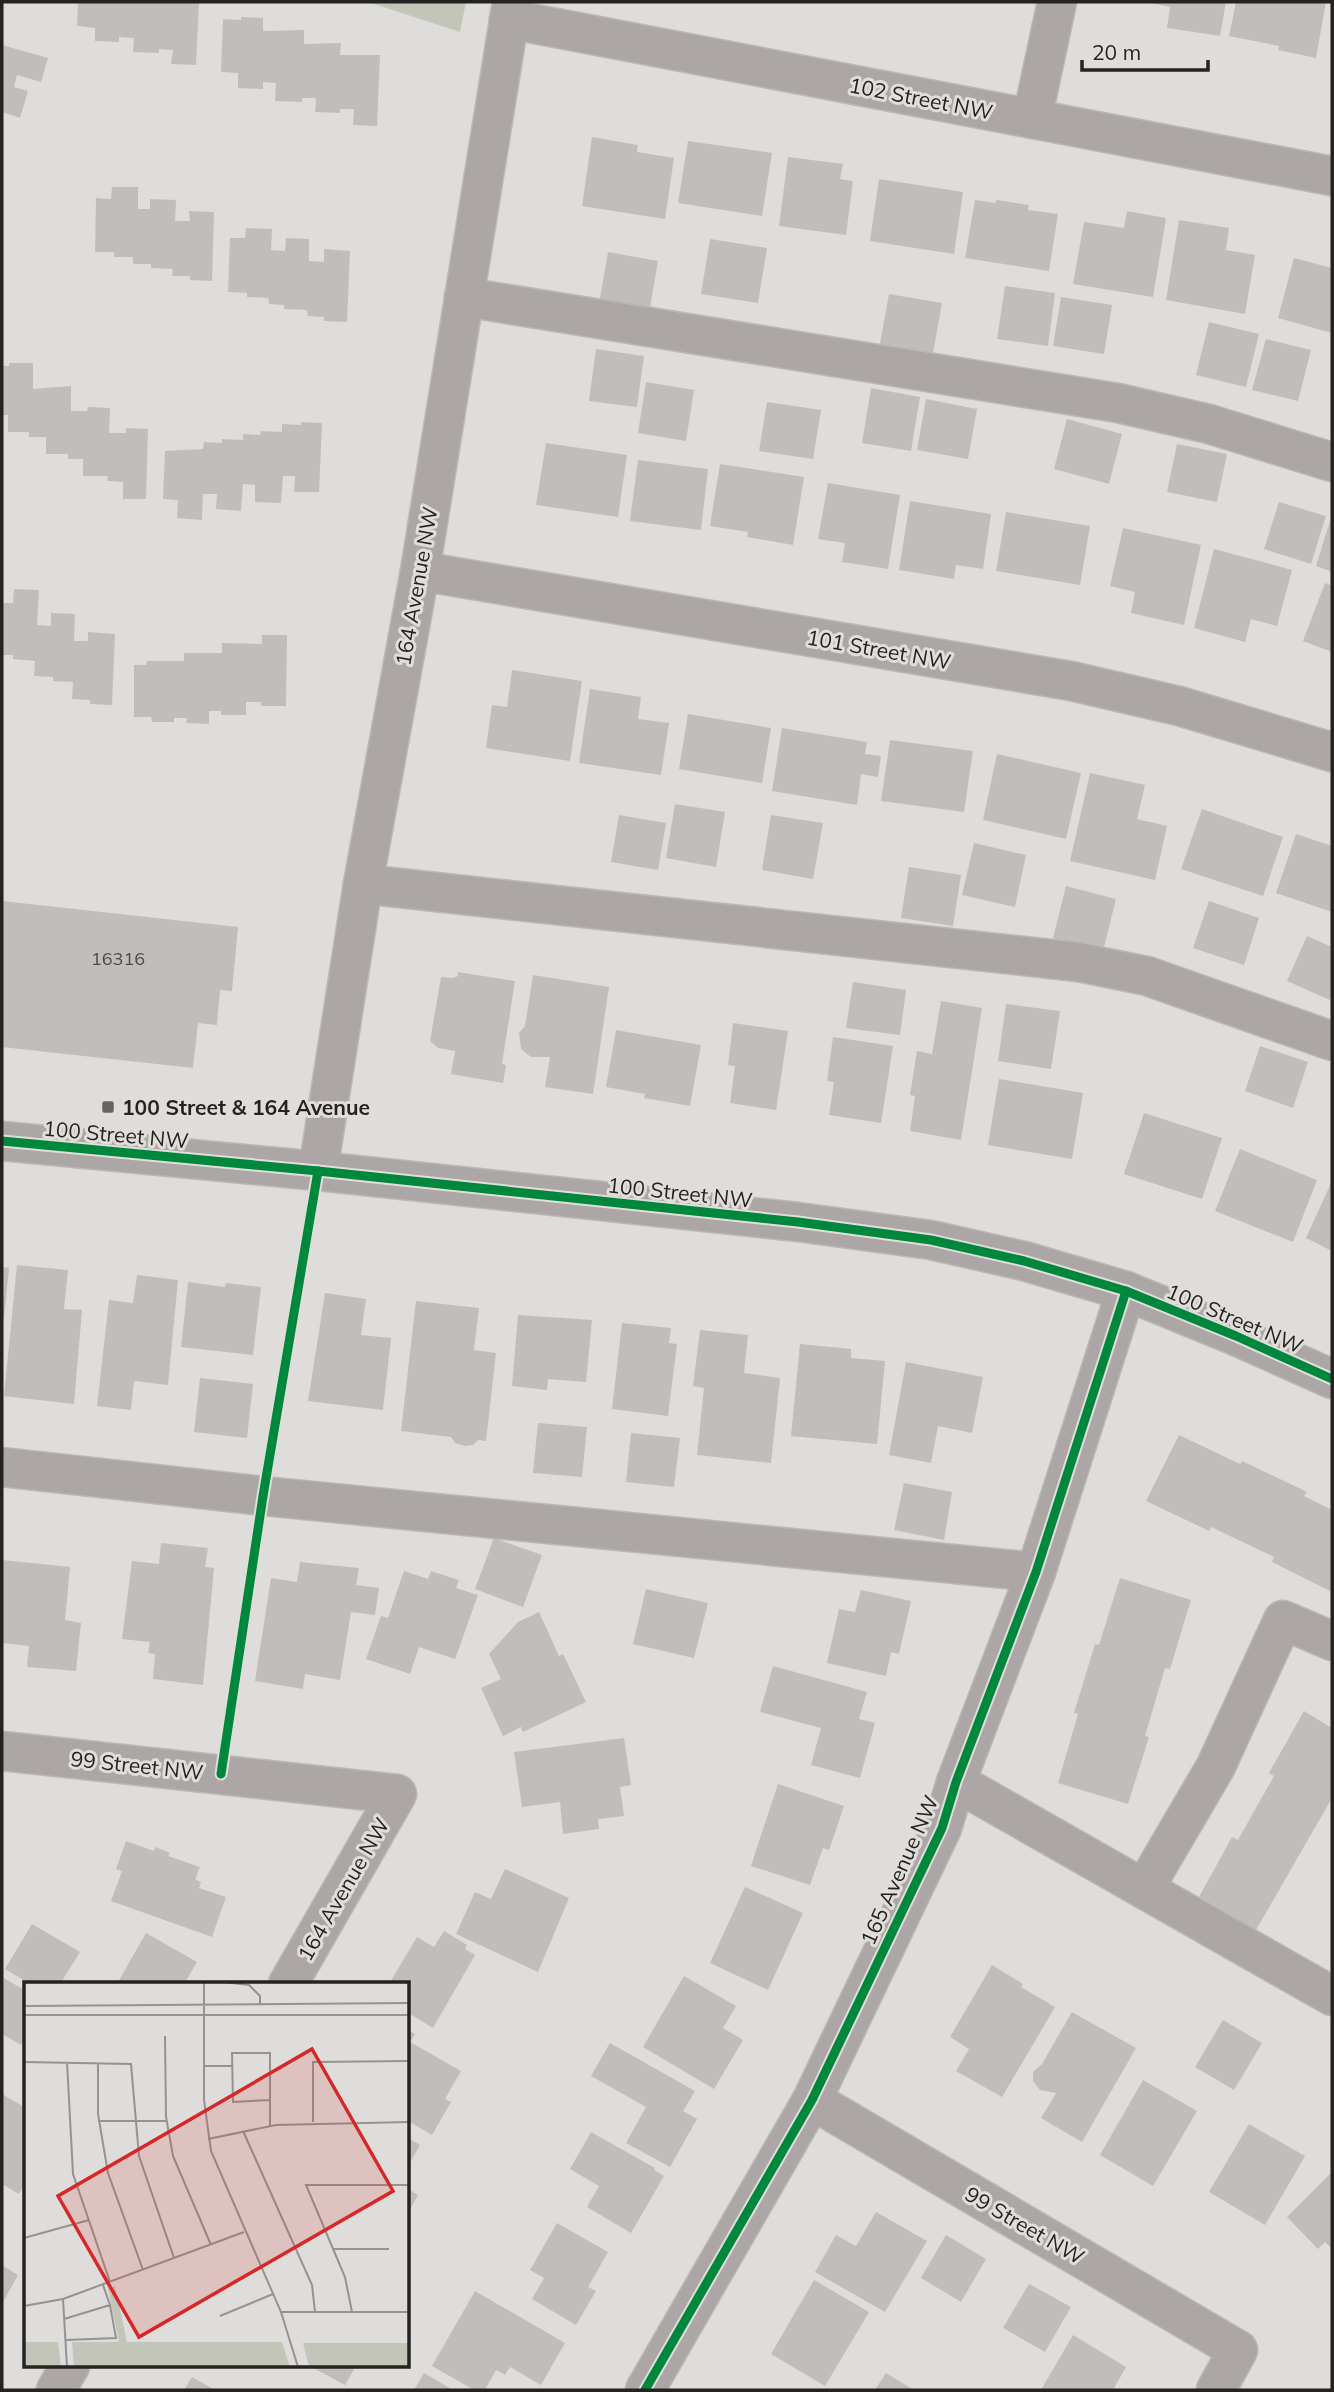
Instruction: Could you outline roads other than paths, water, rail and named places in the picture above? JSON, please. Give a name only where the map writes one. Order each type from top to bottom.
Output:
[{"type":"street","points":[[1032,119],[1057,2]]},
{"type":"street","name":"102 Street NW","points":[[511,10],[1032,119],[1332,176]]},
{"type":"street","name":"164 Avenue NW","points":[[318,1171],[363,884],[419,571],[511,10]]},
{"type":"street","points":[[464,297],[1118,403],[1209,424],[1332,462]]},
{"type":"street","name":"101 Street NW","points":[[419,571],[1071,681],[1179,706],[1332,752]]},
{"type":"street","points":[[363,884],[1078,962],[1147,976],[1332,1041]]},
{"type":"street","name":"100 Street NW","points":[[2,1142],[318,1171],[798,1222],[931,1240],[1024,1261],[1126,1292],[1236,1336],[1332,1379]]},
{"type":"street","name":"165 Avenue NW","points":[[645,2390],[812,2100],[942,1828],[956,1782],[1036,1572],[1126,1292]]},
{"type":"street","points":[[2,1467],[263,1496],[1036,1572]]},
{"type":"street","points":[[1144,1889],[1216,1766],[1283,1620],[1332,1641]]},
{"type":"street","name":"99 Street NW","points":[[2,1751],[397,1794]]},
{"type":"street","points":[[956,1782],[1332,1996]]},
{"type":"street","name":"164 Avenue NW","points":[[289,1982],[397,1794]]},
{"type":"street","name":"99 Street NW","points":[[812,2100],[1238,2350],[1216,2390]]},
{"type":"street","points":[[56,2390],[69,2368]]},
{"type":"place","name":"100 Street & 164 Avenue","points":[[108,1107]]}]
